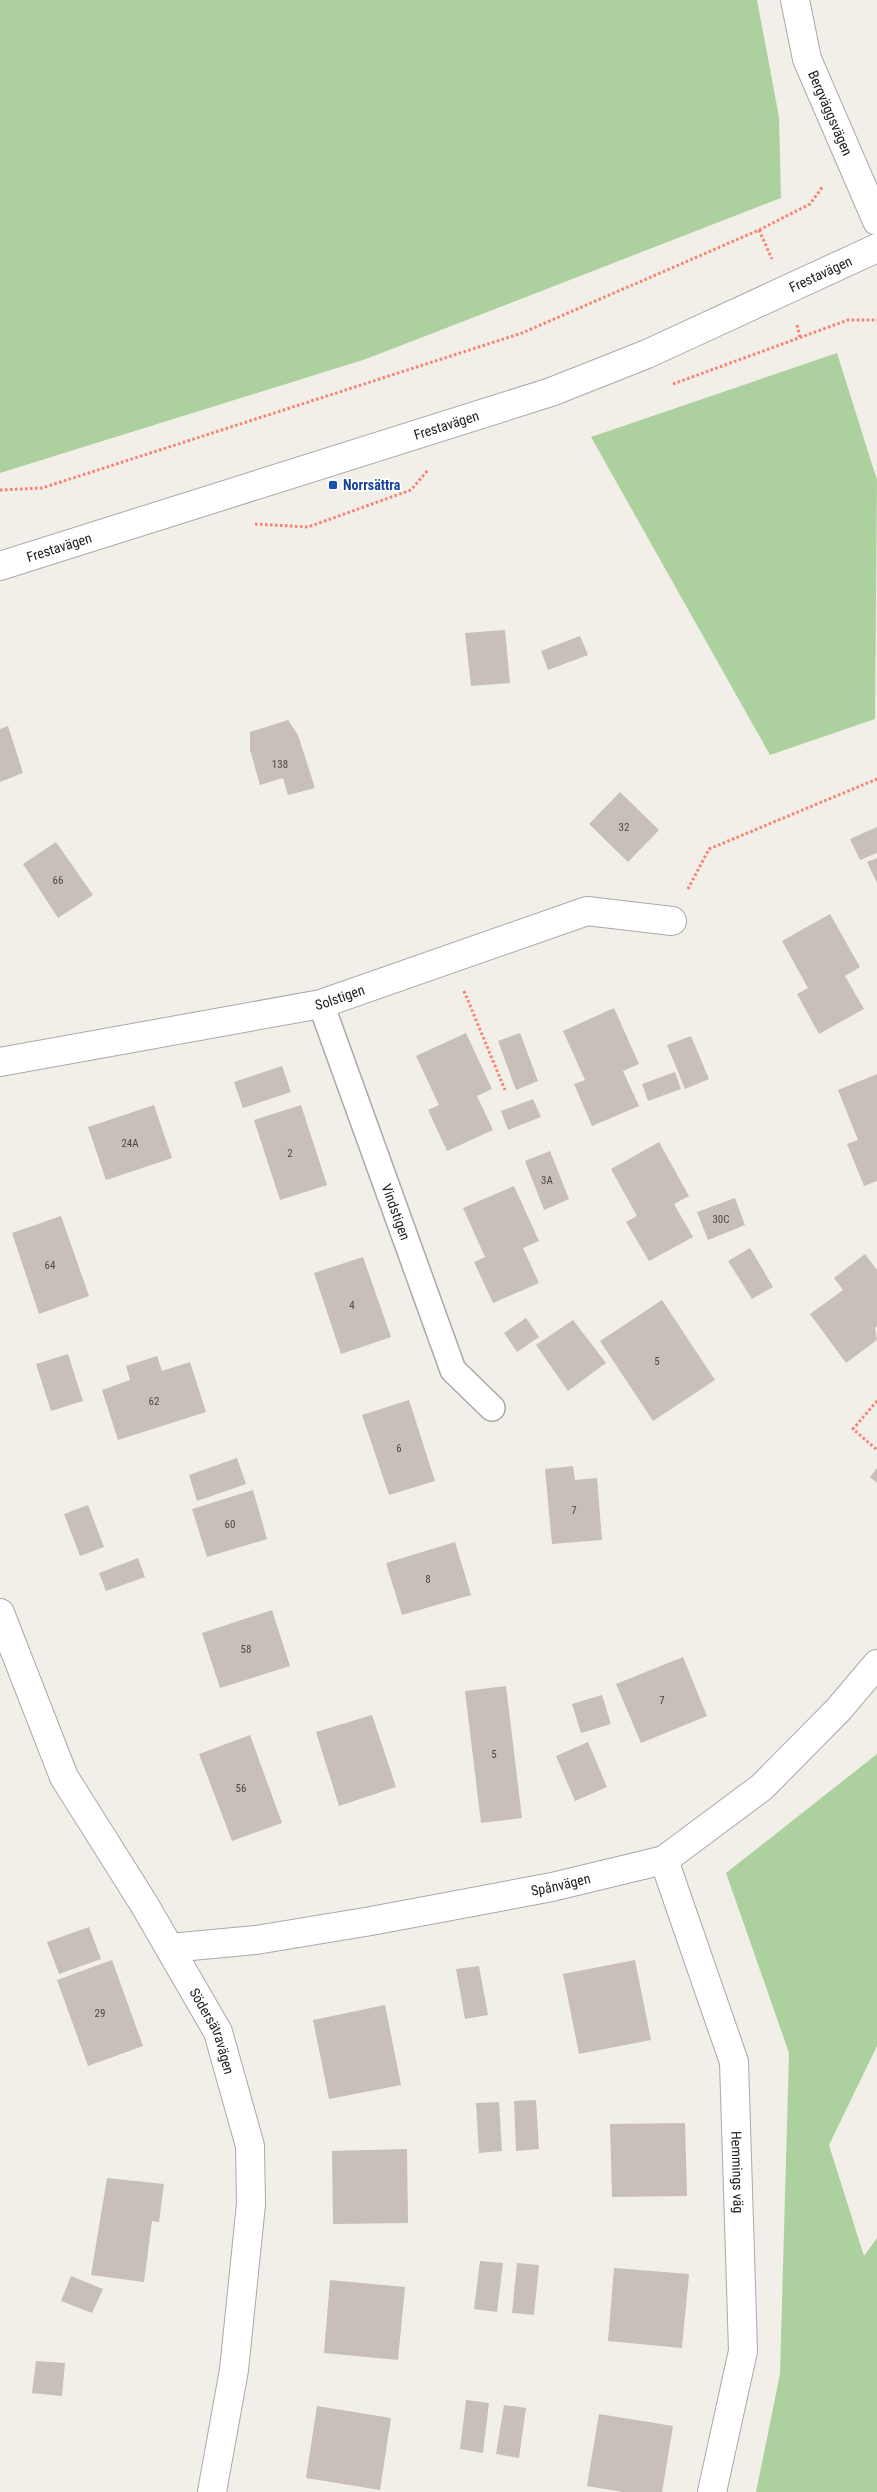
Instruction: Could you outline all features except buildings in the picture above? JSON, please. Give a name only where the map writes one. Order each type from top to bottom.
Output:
[{"type":"street","name":"Bergväggsvägen","points":[[795,0],[807,59],[877,221]]},
{"type":"street","name":"Frestavägen","points":[[0,566],[551,392],[647,354],[877,248]]},
{"type":"street","name":"Solstigen","points":[[0,1062],[321,1004],[587,911],[672,921]]},
{"type":"street","name":"Södersätravägen","points":[[0,1613],[64,1777],[170,1948],[218,2032],[250,2146],[251,2204],[234,2370],[212,2492]]},
{"type":"street","name":"Spånvägen","points":[[170,1948],[256,1940],[371,1921],[552,1887],[664,1860],[762,1787],[839,1709],[877,1664]]},
{"type":"street","name":"Hemmings väg","points":[[664,1860],[734,2062],[743,2351],[712,2492]]},
{"type":"lane","name":"Vindstigen","points":[[321,1004],[453,1370],[492,1408]]},
{"type":"path","points":[[0,490],[42,488],[522,332],[758,230],[810,204],[848,153]]},
{"type":"path","points":[[672,921],[709,849],[877,779]]},
{"type":"path","points":[[451,958],[505,1090]]},
{"type":"path","points":[[877,1401],[853,1429],[877,1450]]},
{"type":"green space","points":[[0,0],[757,0],[779,117],[781,198],[366,359],[0,473]]},
{"type":"green space","points":[[837,353],[877,480],[875,719],[770,755],[591,437]]},
{"type":"green space","points":[[877,1754],[877,2046],[829,2145],[864,2256],[877,2238],[877,2492],[756,2492],[780,2374],[789,2053],[726,1873]]},
{"type":"place","name":"Norrsättra","points":[[333,485]]}]
